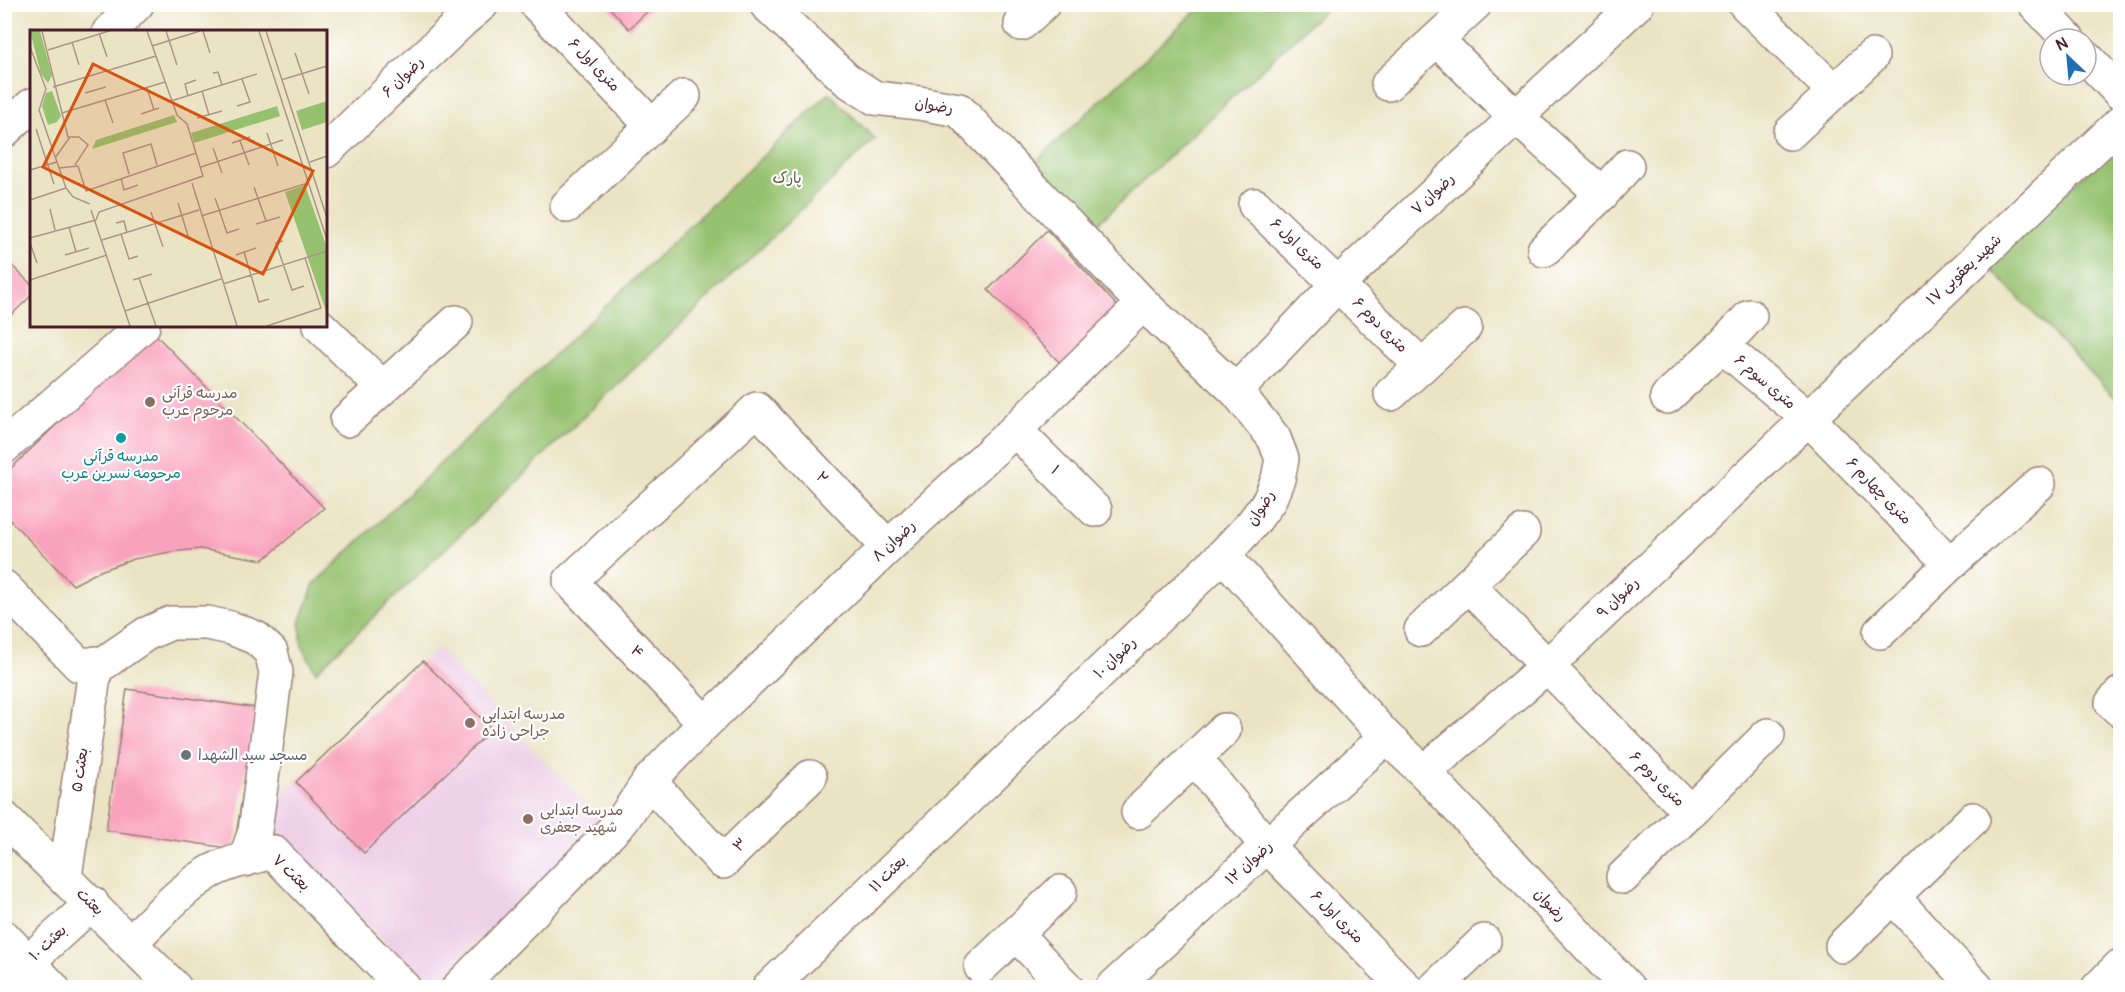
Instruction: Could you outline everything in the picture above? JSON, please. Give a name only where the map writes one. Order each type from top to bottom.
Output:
[{"type":"street","points":[[111,30],[137,4]]},
{"type":"street","name":"۶ متری اول","points":[[536,4],[652,126]]},
{"type":"street","name":"رضوان","points":[[766,4],[847,80],[875,98],[960,110],[1143,304],[1236,391],[1274,438],[1282,459],[1278,479],[1269,501],[1252,524],[1223,555],[1386,737],[1424,772],[1628,987]]},
{"type":"street","points":[[1388,84],[1475,4]]},
{"type":"street","name":"رضوان ۷","points":[[1236,391],[1338,284],[1637,4]]},
{"type":"street","points":[[1745,4],[1834,92]]},
{"type":"street","points":[[2035,4],[2057,27]]},
{"type":"street","name":"رضوان ۶","points":[[327,150],[463,10]]},
{"type":"street","points":[[1437,40],[1516,117],[1602,194]]},
{"type":"street","points":[[1790,133],[1872,56]]},
{"type":"street","points":[[2098,69],[2121,93]]},
{"type":"street","points":[[567,206],[684,96]]},
{"type":"street","points":[[4,131],[30,107]]},
{"type":"street","name":"شهید یعقوبی ۱۷","points":[[1808,418],[2121,123]]},
{"type":"street","points":[[1544,250],[1602,194],[1627,166]]},
{"type":"street","name":"۶ متری اول","points":[[1255,205],[1338,284]]},
{"type":"street","name":"۶ متری دوم","points":[[1338,284],[1422,366]]},
{"type":"street","name":"رضوان ۸","points":[[649,782],[705,723],[888,547],[1015,430],[1143,304]]},
{"type":"street","points":[[1667,397],[1722,346],[1750,316]]},
{"type":"street","points":[[347,420],[456,322]]},
{"type":"street","points":[[4,447],[141,327]]},
{"type":"street","points":[[321,327],[382,387]]},
{"type":"street","points":[[1391,394],[1465,327]]},
{"type":"street","name":"۶ متری سوم","points":[[1722,346],[1808,418]]},
{"type":"street","name":"۲","points":[[570,581],[757,409],[888,547]]},
{"type":"street","name":"۶ متری چهارم","points":[[1808,418],[1950,564]]},
{"type":"street","name":"رضوان ۹","points":[[1424,772],[1546,667],[1808,418]]},
{"type":"street","name":"۱","points":[[1015,430],[1095,510]]},
{"type":"street","points":[[1880,632],[1950,564],[2039,484]]},
{"type":"street","points":[[1421,630],[1523,532]]},
{"type":"street","name":"رضوان ۱۰","points":[[1007,760],[1223,555]]},
{"type":"street","name":"۴","points":[[570,581],[705,723]]},
{"type":"street","points":[[1468,585],[1546,667]]},
{"type":"street","points":[[4,587],[79,665],[104,663],[146,634],[171,623],[207,623],[231,628],[256,638],[271,652],[276,672],[255,831],[245,860]]},
{"type":"street","name":"بعثت ۵","points":[[65,877],[96,663]]},
{"type":"street","name":"۶ متری دوم","points":[[1546,667],[1690,812],[1768,735]]},
{"type":"street","points":[[2121,693],[2112,702],[2121,710]]},
{"type":"street","points":[[1137,812],[1224,730]]},
{"type":"street","name":"رضوان ۱۲","points":[[1112,987],[1386,737]]},
{"type":"street","points":[[1195,759],[1267,846]]},
{"type":"street","name":"بعثت ۱۱","points":[[769,987],[1007,760]]},
{"type":"street","name":"۳","points":[[649,782],[723,862],[810,777]]},
{"type":"street","points":[[459,987],[622,822],[649,782]]},
{"type":"street","points":[[1623,877],[1690,812]]},
{"type":"street","name":"بعثت","points":[[4,818],[175,987]]},
{"type":"street","points":[[1842,946],[1973,819]]},
{"type":"street","name":"۶ متری اول","points":[[1267,846],[1406,987]]},
{"type":"street","name":"بعثت ۷","points":[[131,942],[181,894],[208,873],[273,852],[404,987]]},
{"type":"street","points":[[981,967],[1060,892]]},
{"type":"street","points":[[1893,897],[1977,987]]},
{"type":"street","name":"بعثت ۱۰","points":[[4,984],[92,903]]},
{"type":"street","points":[[1016,934],[1067,987]]},
{"type":"street","points":[[4,937],[53,987]]},
{"type":"street","points":[[1435,987],[1484,941]]},
{"type":"street","points":[[2098,987],[2121,966]]},
{"type":"shaded area","points":[[437,648],[603,822],[429,988],[262,814]]},
{"type":"green space","points":[[1202,5],[1330,5],[1091,230],[1031,166]]},
{"type":"green space","name":"پارک","points":[[829,93],[875,139],[316,672],[302,646],[300,623],[314,584]]},
{"type":"green space","points":[[2120,142],[2120,403],[1987,265]]},
{"type":"building","points":[[606,4],[655,4],[629,29]]},
{"type":"building","points":[[1047,230],[1121,310],[1063,366],[988,290]]},
{"type":"building","points":[[4,258],[30,283],[30,297],[4,322]]},
{"type":"building","name":"مدرسه قرآنی مرحوم عرب","points":[[153,332],[324,508],[263,560],[200,549],[170,552],[134,559],[100,571],[73,585],[5,515],[5,474]]},
{"type":"building","points":[[423,661],[492,729],[364,853],[296,782]]},
{"type":"building","points":[[127,689],[256,708],[234,849],[106,830]]},
{"type":"place","name":"مدرسه قرآنی مرحوم عرب","points":[[150,402]]},
{"type":"place","name":"مدرسه قرآنی مرحومه نسرین عرب","points":[[121,438]]},
{"type":"place","name":"مدرسه ابتدایی جراحی زاده","points":[[470,723]]},
{"type":"place","name":"مسجد سید الشهدا","points":[[186,755]]},
{"type":"place","name":"مدرسه ابتدایی شهید جعفری","points":[[528,819]]}]
